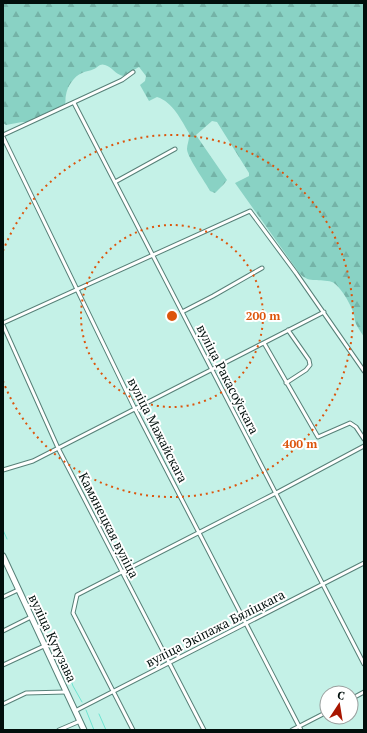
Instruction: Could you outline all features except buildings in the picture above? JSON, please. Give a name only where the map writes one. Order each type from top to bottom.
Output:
[{"type":"main road","name":"вуліца Кутузава","points":[[3,557],[84,730]]},
{"type":"street","points":[[3,136],[122,80],[133,72]]},
{"type":"street","name":"вуліца Ракасоўскага","points":[[74,103],[364,664]]},
{"type":"street","name":"вуліца Мажайскага","points":[[3,136],[135,409],[300,728]]},
{"type":"street","points":[[115,182],[175,149]]},
{"type":"street","points":[[3,324],[250,211],[324,312],[364,371]]},
{"type":"street","points":[[182,312],[214,296],[262,268]]},
{"type":"street","points":[[3,470],[33,461],[324,312]]},
{"type":"street","name":"Камянецкая вуліца","points":[[3,324],[58,448],[204,730]]},
{"type":"street","points":[[286,383],[306,370],[310,365],[309,360],[288,330]]},
{"type":"street","points":[[264,342],[318,438],[350,423],[356,427],[364,439]]},
{"type":"street","points":[[133,730],[73,613],[77,595],[364,446]]},
{"type":"street","name":"вуліца Экіпажа Бяліцкага","points":[[75,711],[364,563]]},
{"type":"street","points":[[3,597],[18,590]]},
{"type":"street","points":[[3,631],[31,617]]},
{"type":"street","points":[[3,665],[44,646]]},
{"type":"street","points":[[3,704],[26,693],[66,692]]},
{"type":"street","points":[[292,730],[300,728],[319,717]]},
{"type":"street","points":[[59,730],[80,721]]},
{"type":"green space","points":[[3,3],[364,3],[364,337],[356,324],[353,311],[348,301],[339,287],[332,282],[307,279],[300,274],[235,183],[249,176],[249,173],[217,122],[212,121],[196,135],[227,180],[215,193],[210,191],[188,153],[189,133],[176,112],[163,99],[157,97],[149,101],[140,85],[145,81],[146,76],[139,67],[123,76],[107,66],[100,65],[94,69],[79,74],[74,79],[69,85],[65,104],[27,122],[6,125],[3,123]]},
{"type":"waterway","points":[[3,530],[7,539]]},
{"type":"waterway","points":[[51,638],[64,661],[73,686],[82,702]]},
{"type":"waterway","points":[[86,710],[94,730]]},
{"type":"waterway","points":[[99,714],[106,730]]}]
